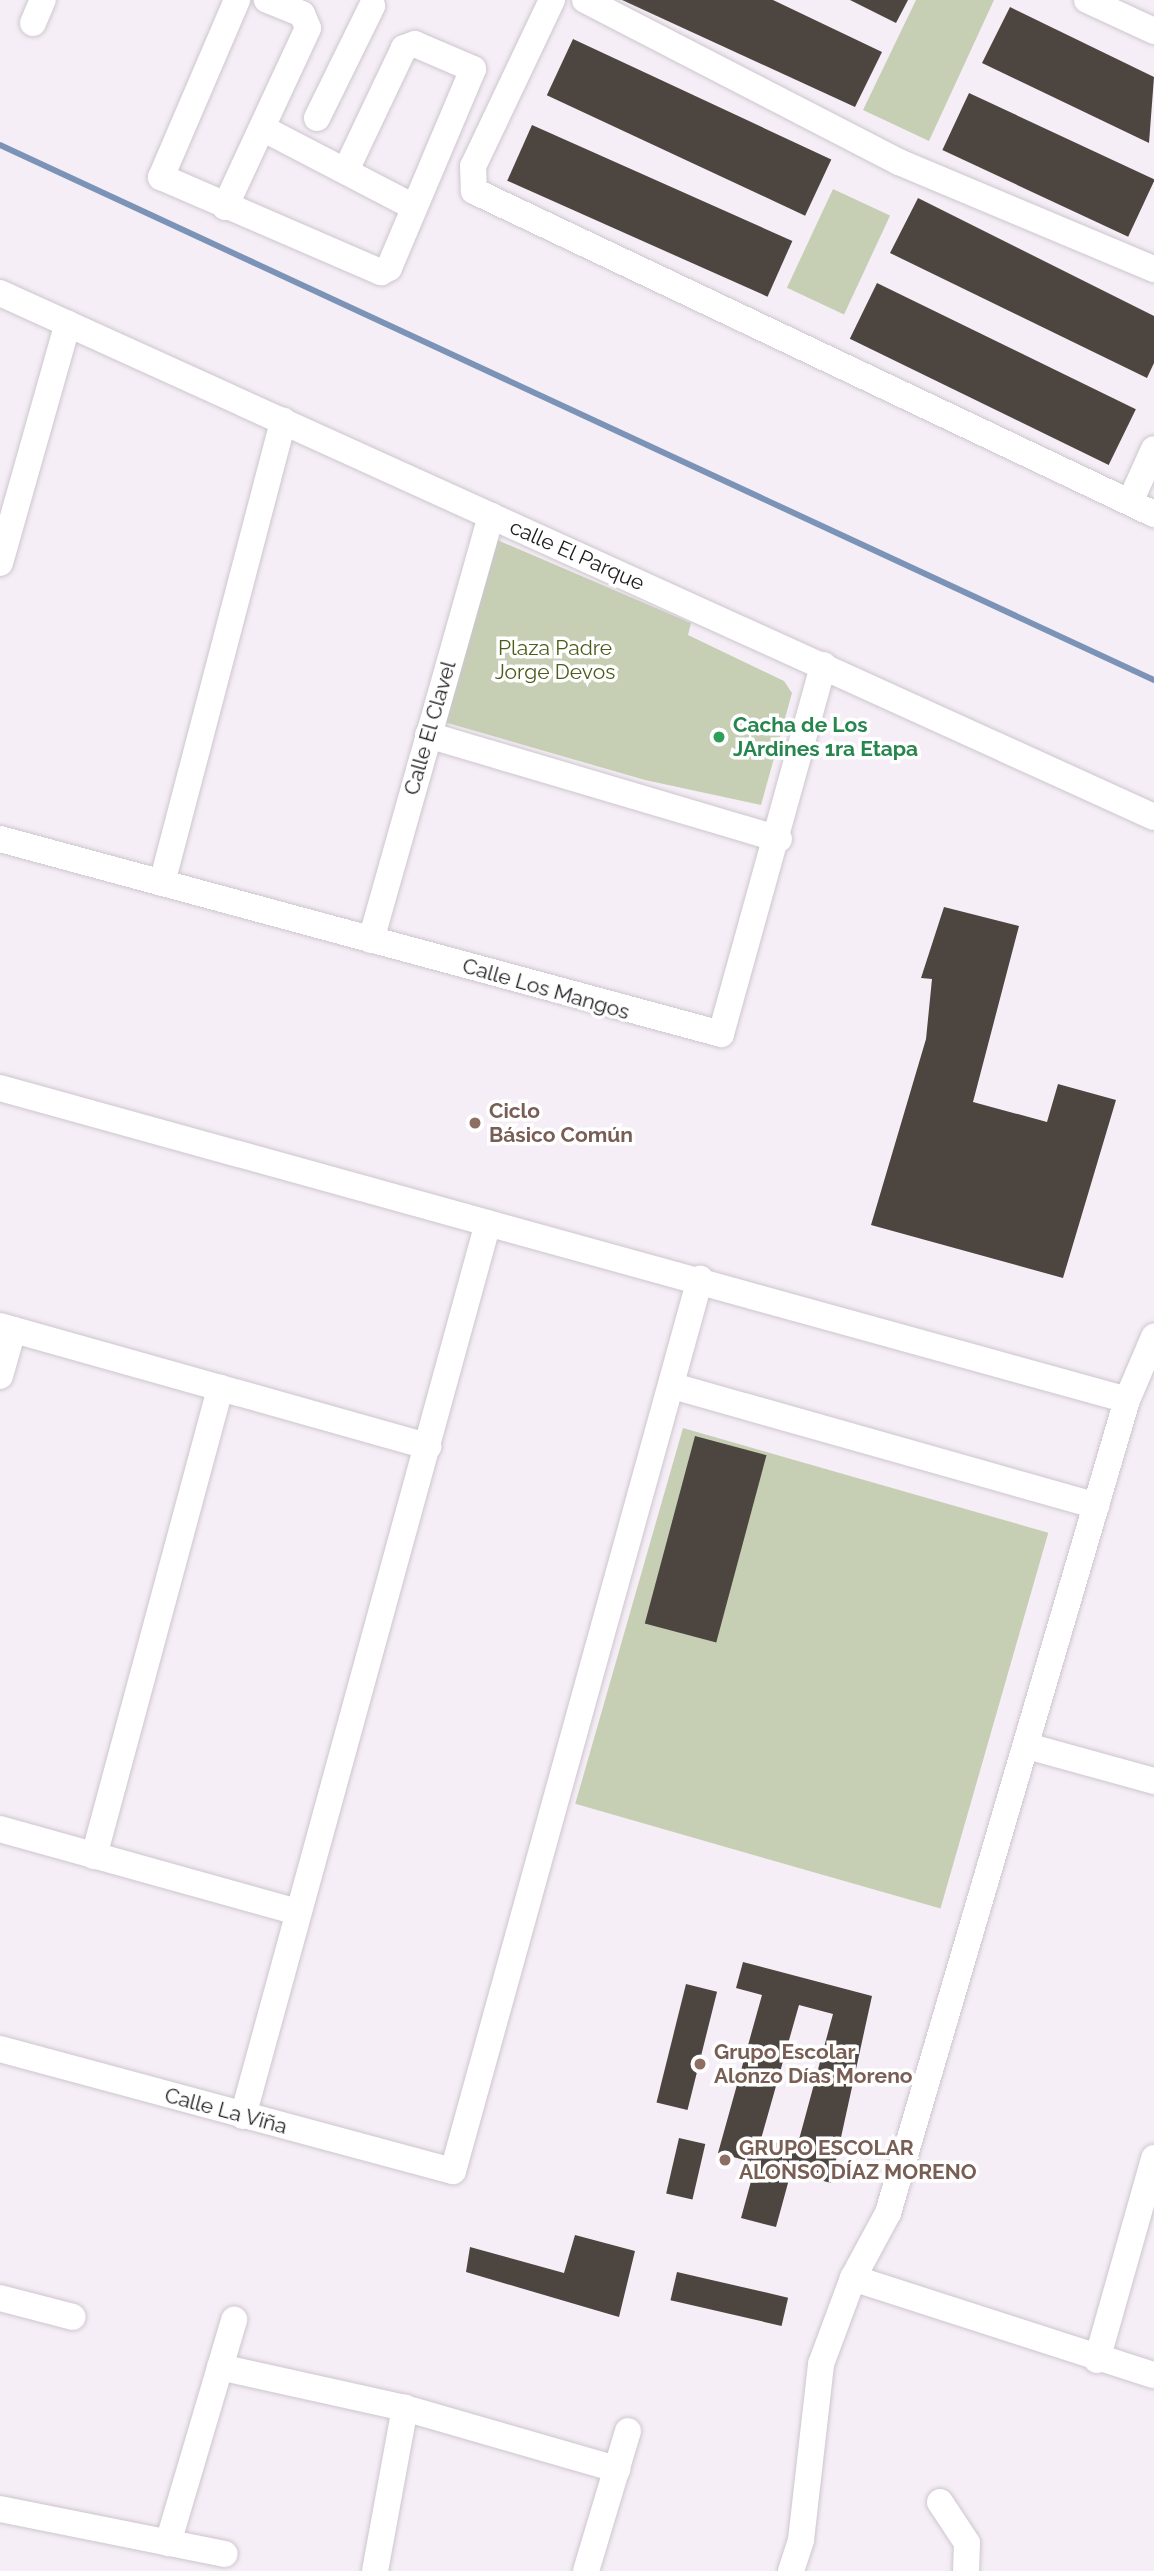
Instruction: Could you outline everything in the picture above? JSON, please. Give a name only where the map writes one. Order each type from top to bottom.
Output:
[{"type":"street","points":[[237,0],[160,171],[167,183],[381,272],[389,268],[473,69],[465,61],[415,44],[404,48],[345,170]]},
{"type":"street","points":[[225,207],[264,129],[308,28],[302,14],[267,0]]},
{"type":"street","points":[[552,0],[472,166],[474,191],[1154,514]]},
{"type":"street","points":[[585,0],[899,162],[1154,269]]},
{"type":"street","points":[[1087,0],[1154,31]]},
{"type":"street","points":[[317,118],[368,2]]},
{"type":"street","points":[[264,129],[414,207]]},
{"type":"street","name":"calle El Parque","points":[[0,293],[1154,817]]},
{"type":"street","points":[[0,563],[68,323]]},
{"type":"street","points":[[162,883],[283,421]]},
{"type":"street","points":[[1130,502],[1154,449]]},
{"type":"street","name":"Calle El Clavel","points":[[371,940],[491,516]]},
{"type":"street","name":"Calle Los Mangos","points":[[0,839],[721,1034],[779,839],[823,665]]},
{"type":"street","points":[[428,735],[779,839]]},
{"type":"street","points":[[0,1088],[700,1279],[1127,1400]]},
{"type":"street","points":[[243,2116],[429,1446],[488,1223]]},
{"type":"street","points":[[700,1279],[673,1385],[1096,1506]]},
{"type":"street","points":[[0,1376],[7,1328],[429,1446]]},
{"type":"street","points":[[791,2571],[800,2540],[821,2364],[853,2278],[888,2213],[1127,1400],[1154,1337]]},
{"type":"street","name":"Calle La Viña","points":[[0,2049],[453,2171],[673,1385]]},
{"type":"street","points":[[94,1856],[220,1388]]},
{"type":"street","points":[[1027,1746],[1154,1781]]},
{"type":"street","points":[[0,1829],[298,1912]]},
{"type":"street","points":[[1097,2360],[1154,2158]]},
{"type":"street","points":[[853,2278],[1097,2360],[1154,2375]]},
{"type":"street","points":[[0,2298],[73,2318]]},
{"type":"street","points":[[168,2543],[234,2320]]},
{"type":"street","points":[[220,2367],[405,2408],[617,2469]]},
{"type":"street","points":[[375,2571],[405,2408]]},
{"type":"street","points":[[586,2571],[628,2431]]},
{"type":"street","points":[[940,2502],[967,2543],[966,2571]]},
{"type":"street","points":[[0,2509],[225,2554]]},
{"type":"green space","points":[[916,0],[994,0],[929,141],[863,110]]},
{"type":"green space","points":[[833,189],[890,216],[844,314],[787,288]]},
{"type":"green space","name":"Plaza Padre Jorge Devos","points":[[495,539],[691,623],[688,635],[784,681],[792,693],[761,805],[645,780],[444,722]]},
{"type":"green space","points":[[683,1428],[1048,1533],[941,1909],[575,1804]]},
{"type":"building","points":[[622,0],[773,0],[882,52],[855,107]]},
{"type":"building","points":[[850,0],[908,0],[896,23]]},
{"type":"building","points":[[1010,7],[1154,77],[1149,143],[982,63]]},
{"type":"building","points":[[573,39],[831,159],[805,216],[547,95]]},
{"type":"building","points":[[969,93],[1154,179],[1128,237],[942,150]]},
{"type":"building","points":[[532,125],[792,241],[768,297],[507,181]]},
{"type":"building","points":[[918,198],[1154,316],[1154,363],[1147,378],[890,253]]},
{"type":"building","points":[[877,283],[1136,409],[1109,465],[850,339]]},
{"type":"building","points":[[944,907],[1019,926],[973,1102],[1047,1122],[1058,1084],[1116,1100],[1063,1278],[871,1225],[926,1039],[932,979],[921,978]]},
{"type":"building","points":[[695,1436],[766,1455],[716,1643],[645,1623]]},
{"type":"building","points":[[743,1962],[872,1996],[831,2183],[791,2172],[776,2227],[741,2218],[756,2163],[718,2153],[762,1995],[736,1988]],"holes":[[[799,2005],[833,2014],[797,2147],[761,2139]]]},
{"type":"building","points":[[686,1984],[717,1992],[688,2110],[656,2102]]},
{"type":"building","points":[[679,2138],[705,2144],[692,2200],[666,2194]]},
{"type":"building","points":[[575,2235],[635,2251],[619,2317],[466,2272],[470,2247],[564,2273]]},
{"type":"building","points":[[677,2272],[788,2298],[782,2326],[670,2300]]},
{"type":"waterway","points":[[0,145],[1154,680]]},
{"type":"place","name":"Cacha de Los JArdines 1ra Etapa","points":[[719,737]]},
{"type":"place","name":"Ciclo Básico Común","points":[[475,1123]]},
{"type":"place","name":"Grupo Escolar Alonzo Días Moreno","points":[[700,2064]]},
{"type":"place","name":"GRUPO ESCOLAR ALONSO DÍAZ MORENO","points":[[725,2160]]}]
